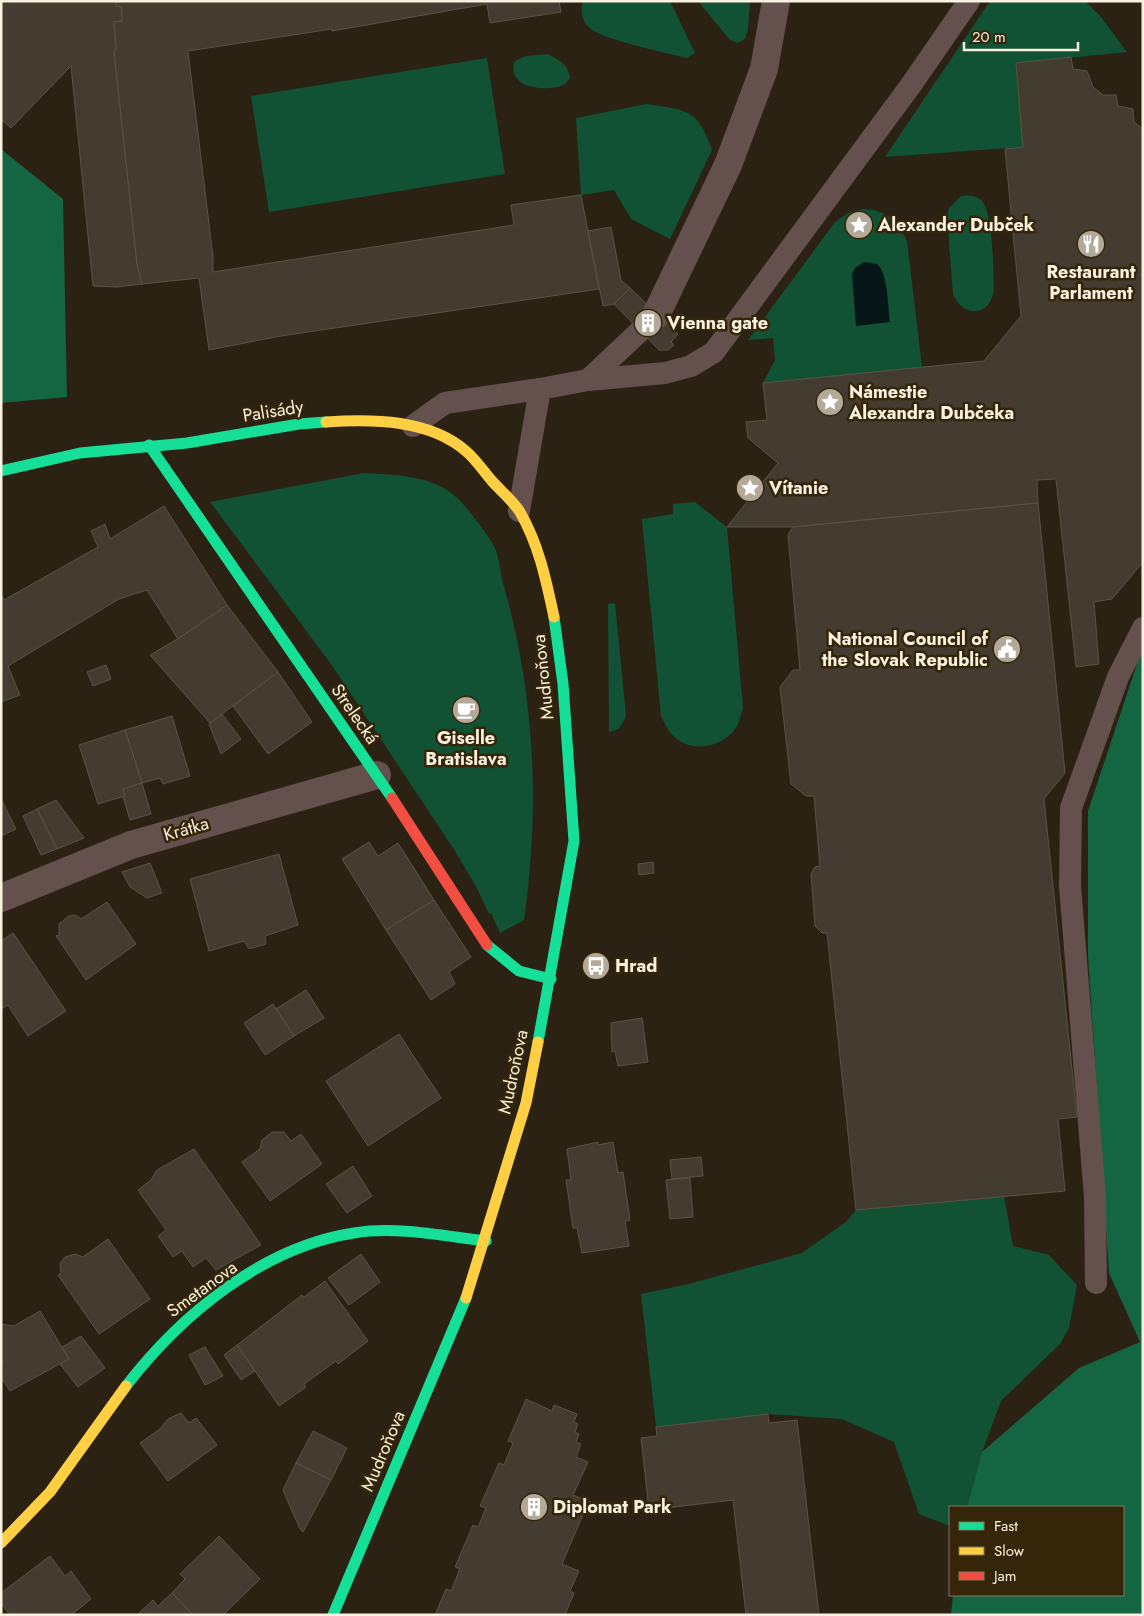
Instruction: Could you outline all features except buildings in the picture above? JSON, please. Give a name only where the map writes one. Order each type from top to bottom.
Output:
[{"type":"street","points":[[648,323],[728,165],[764,69],[776,1]]},
{"type":"street","name":"Palisády","points":[[1,471],[80,453],[187,442],[327,422],[382,420],[413,426],[444,437],[467,452],[519,511]]},
{"type":"street","name":"Strelecká","points":[[149,445],[189,506],[377,775],[489,946],[519,971],[551,979]]},
{"type":"street","name":"Mudroňova","points":[[333,1615],[451,1337],[486,1242],[526,1103],[551,979],[574,841],[571,784],[556,629],[546,578],[536,546],[519,511]]},
{"type":"street","name":"Krátka","points":[[1,898],[131,845],[377,775]]},
{"type":"street","name":"Smetanova","points":[[1,1543],[51,1490],[149,1357],[178,1325],[226,1289],[306,1247],[353,1233],[416,1234],[486,1242]]},
{"type":"lane","points":[[413,426],[445,403],[588,380],[665,373],[691,366],[714,352],[912,85],[969,1]]},
{"type":"lane","points":[[588,380],[648,323]]},
{"type":"lane","points":[[519,511],[540,389]]},
{"type":"lane","points":[[1096,1283],[1095,1197],[1070,886],[1071,808],[1118,677],[1143,628]]},
{"type":"green space","points":[[583,1],[670,1],[695,53],[687,58],[637,46],[598,33],[591,29],[584,20],[582,12]]},
{"type":"green space","points":[[698,1],[750,1],[748,29],[745,39],[737,43],[729,39]]},
{"type":"green space","points":[[990,1],[1085,1],[1101,17],[1127,52],[1016,63],[1023,147],[885,157]]},
{"type":"green space","points":[[548,54],[567,69],[570,78],[565,84],[558,87],[539,88],[522,83],[516,78],[514,70],[515,61],[526,56]]},
{"type":"green space","points":[[487,58],[505,174],[269,212],[251,96]]},
{"type":"green space","points":[[646,104],[681,110],[689,114],[702,126],[712,150],[670,239],[631,219],[614,190],[581,195],[576,118]]},
{"type":"green space","points":[[1,149],[63,199],[67,397],[1,403]]},
{"type":"green space","points":[[961,196],[971,196],[980,199],[985,205],[990,228],[994,290],[992,299],[987,305],[976,311],[963,307],[957,302],[953,294],[947,217],[949,208]]},
{"type":"green space","points":[[862,209],[874,210],[885,214],[897,222],[907,241],[922,367],[984,361],[985,399],[778,463],[748,438],[746,422],[767,420],[763,383],[775,360],[773,338],[748,340],[835,222],[848,213]]},
{"type":"green space","points":[[364,473],[414,478],[448,490],[477,521],[494,546],[498,556],[522,669],[532,752],[533,794],[529,878],[524,920],[500,933],[491,913],[489,914],[477,888],[455,851],[331,664],[210,502]]},
{"type":"green space","points":[[695,502],[727,527],[743,708],[738,724],[727,737],[711,745],[702,746],[685,744],[674,737],[661,716],[642,519],[673,514],[673,504]]},
{"type":"green space","points":[[615,603],[626,716],[619,729],[609,732],[608,604]]},
{"type":"green space","points":[[1143,646],[1143,1615],[951,1615],[953,1596],[1124,1596],[1124,1506],[967,1506],[982,1452],[1079,1368],[1140,1342],[1109,1273],[1088,955],[1088,811]]},
{"type":"green space","points":[[1004,1196],[1013,1246],[1049,1255],[1077,1285],[1069,1328],[1060,1344],[1001,1401],[982,1452],[967,1506],[949,1506],[949,1526],[919,1514],[894,1442],[842,1419],[768,1414],[656,1427],[641,1294],[689,1284],[802,1253],[846,1222],[856,1210]]},
{"type":"shaded area","points":[[864,262],[876,264],[882,271],[886,285],[890,322],[856,326],[852,274],[855,268]]},
{"type":"traffic: fast","points":[[1,471],[80,453],[187,443],[299,424],[326,422]]},
{"type":"traffic: fast","points":[[149,445],[392,798]]},
{"type":"traffic: fast","points":[[538,1042],[574,841],[563,684],[554,617]]},
{"type":"traffic: fast","points":[[487,945],[519,971],[551,979]]},
{"type":"traffic: fast","points":[[126,1386],[172,1334],[198,1310],[226,1288],[256,1269],[287,1253],[320,1241],[370,1231],[420,1232],[486,1241]]},
{"type":"traffic: fast","points":[[333,1615],[466,1298]]},
{"type":"traffic: slow","points":[[326,422],[382,421],[419,427],[452,441],[467,452],[514,504],[527,524],[541,563],[554,617]]},
{"type":"traffic: slow","points":[[466,1298],[526,1103],[538,1042]]},
{"type":"traffic: slow","points":[[1,1543],[50,1492],[126,1386]]},
{"type":"traffic: jam","points":[[392,798],[487,945]]},
{"type":"place","name":"Alexander Dubček","points":[[859,225]]},
{"type":"place","name":"Restaurant Parlament","points":[[1091,244]]},
{"type":"place","name":"Vienna gate","points":[[648,323]]},
{"type":"place","name":"Námestie Alexandra Dubčeka","points":[[830,402]]},
{"type":"place","name":"Vítanie","points":[[750,488]]},
{"type":"place","name":"National Council of the Slovak Republic","points":[[1007,649]]},
{"type":"place","name":"Giselle Bratislava","points":[[466,710]]},
{"type":"place","name":"Hrad","points":[[596,966]]},
{"type":"place","name":"Diplomat Park","points":[[534,1507]]}]
